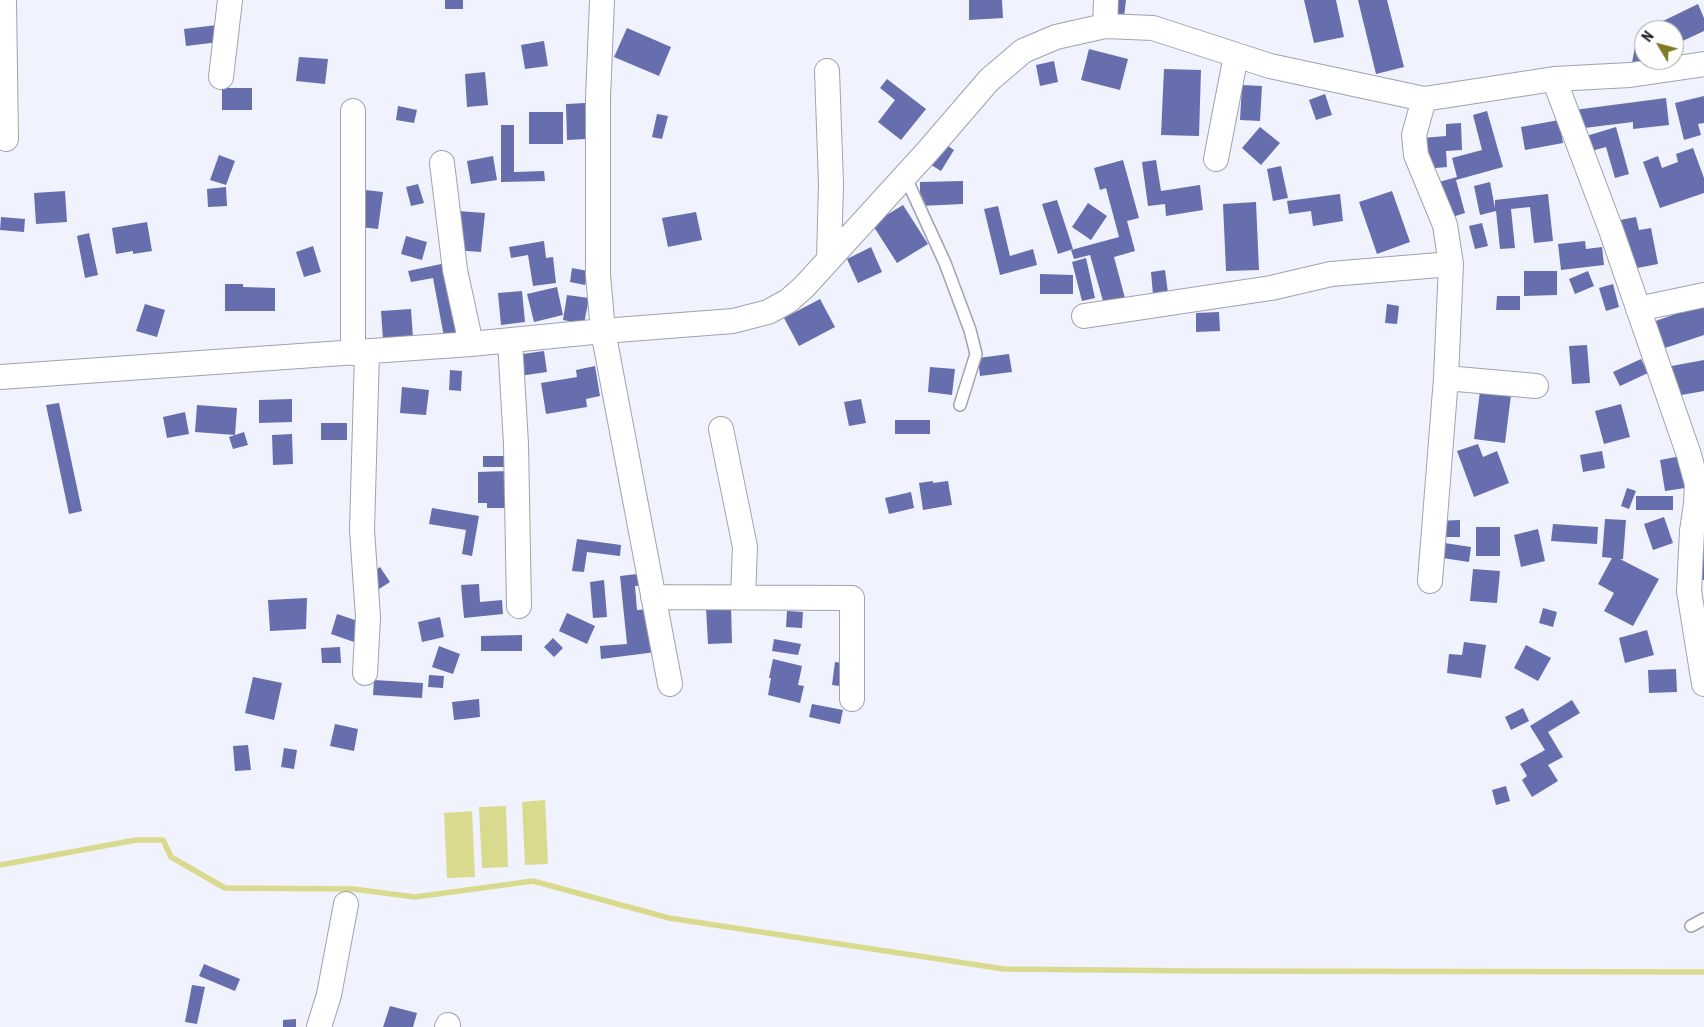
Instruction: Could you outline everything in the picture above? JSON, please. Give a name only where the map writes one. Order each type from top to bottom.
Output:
[{"type":"street","points":[[4,0],[6,139]]},
{"type":"street","points":[[221,77],[230,0]]},
{"type":"street","points":[[602,0],[598,98],[598,275],[603,331],[670,684]]},
{"type":"street","points":[[1104,26],[1106,0]]},
{"type":"street","points":[[0,377],[510,341],[603,331],[733,321],[768,312],[788,301],[804,287],[989,80],[1023,51],[1056,37],[1104,26],[1153,28],[1270,66],[1424,99],[1554,79],[1630,75],[1704,64]]},
{"type":"street","points":[[1216,159],[1236,55]]},
{"type":"street","points":[[827,71],[831,184],[829,259]]},
{"type":"street","points":[[1554,79],[1611,230],[1689,455],[1697,484],[1689,591],[1704,684]]},
{"type":"street","points":[[1424,99],[1414,135],[1416,155],[1446,225],[1451,264],[1446,378],[1430,581]]},
{"type":"street","points":[[353,112],[360,353],[362,530],[368,617],[365,674]]},
{"type":"street","points":[[442,163],[455,270],[471,344]]},
{"type":"street","points":[[1084,316],[1271,288],[1331,274],[1451,264]]},
{"type":"street","points":[[1638,309],[1704,294]]},
{"type":"street","points":[[510,341],[516,444],[518,606]]},
{"type":"street","points":[[1446,378],[1536,386]]},
{"type":"street","points":[[721,429],[745,547],[743,598]]},
{"type":"street","points":[[653,597],[852,598],[852,698]]},
{"type":"street","points":[[319,1027],[329,995],[346,904]]},
{"type":"lane","points":[[905,176],[945,263],[970,330],[976,354],[960,405]]},
{"type":"lane","points":[[1691,926],[1704,919]]},
{"type":"shaded area","points":[[545,800],[548,864],[525,865],[522,802]]},
{"type":"shaded area","points":[[506,806],[508,867],[482,868],[479,807]]},
{"type":"shaded area","points":[[472,811],[475,877],[447,878],[444,813]]},
{"type":"building","points":[[445,0],[463,0],[463,9],[445,9]]},
{"type":"building","points":[[969,0],[1002,0],[1003,18],[969,20]]},
{"type":"building","points":[[1112,0],[1126,0],[1124,17],[1110,15]]},
{"type":"building","points":[[1304,0],[1336,0],[1344,37],[1314,43]]},
{"type":"building","points":[[1358,0],[1387,0],[1404,67],[1376,74]]},
{"type":"building","points":[[1698,4],[1704,18],[1704,31],[1684,40],[1684,20],[1665,20]]},
{"type":"building","points":[[217,25],[219,42],[186,46],[184,29]]},
{"type":"building","points":[[627,28],[671,47],[659,76],[614,57]]},
{"type":"building","points":[[544,41],[548,66],[525,69],[521,45]]},
{"type":"building","points":[[1089,49],[1128,59],[1120,90],[1081,80]]},
{"type":"building","points":[[1634,52],[1634,68],[1631,68]]},
{"type":"building","points":[[299,57],[328,59],[325,84],[296,81]]},
{"type":"building","points":[[1054,61],[1058,82],[1040,86],[1036,65]]},
{"type":"building","points":[[1164,69],[1201,70],[1199,136],[1161,135]]},
{"type":"building","points":[[485,72],[488,105],[467,107],[465,74]]},
{"type":"building","points":[[887,79],[926,109],[901,140],[878,122],[895,100],[880,88]]},
{"type":"building","points":[[1242,85],[1262,86],[1260,121],[1240,120]]},
{"type":"building","points":[[222,88],[252,88],[252,110],[222,110]]},
{"type":"building","points":[[1325,94],[1332,115],[1316,120],[1309,100]]},
{"type":"building","points":[[1704,96],[1704,123],[1698,124],[1701,135],[1684,140],[1675,103]]},
{"type":"building","points":[[1666,98],[1669,125],[1633,129],[1633,122],[1576,129],[1574,110]]},
{"type":"building","points":[[586,103],[587,139],[567,140],[566,104]]},
{"type":"building","points":[[398,106],[417,110],[414,123],[396,120]]},
{"type":"building","points":[[1487,111],[1503,167],[1456,180],[1465,213],[1449,218],[1439,182],[1457,177],[1452,158],[1482,150],[1473,115]]},
{"type":"building","points":[[529,112],[563,112],[563,144],[529,144]]},
{"type":"building","points":[[657,114],[668,116],[662,139],[652,137]]},
{"type":"building","points":[[1559,120],[1563,143],[1525,150],[1521,127]]},
{"type":"building","points":[[1461,123],[1462,150],[1446,151],[1447,167],[1424,169],[1422,138],[1446,136],[1446,124]]},
{"type":"building","points":[[501,125],[514,125],[514,172],[544,171],[545,181],[501,182]]},
{"type":"building","points":[[1260,127],[1280,143],[1261,165],[1242,148]]},
{"type":"building","points":[[1616,127],[1629,174],[1615,178],[1606,147],[1584,153],[1580,138]]},
{"type":"building","points":[[942,142],[954,150],[941,171],[928,163]]},
{"type":"building","points":[[1693,148],[1704,178],[1704,193],[1660,208],[1643,162],[1658,156],[1662,168],[1678,162],[1676,154]]},
{"type":"building","points":[[219,155],[235,161],[226,185],[210,180]]},
{"type":"building","points":[[493,156],[497,180],[471,184],[467,161]]},
{"type":"building","points":[[1123,160],[1139,218],[1127,221],[1135,251],[1114,257],[1126,302],[1105,308],[1090,255],[1074,259],[1071,250],[1119,237],[1106,188],[1100,190],[1094,168]]},
{"type":"building","points":[[1156,160],[1161,191],[1200,185],[1203,210],[1166,216],[1165,204],[1148,206],[1142,162]]},
{"type":"building","points":[[1281,166],[1288,198],[1273,201],[1267,169]]},
{"type":"building","points":[[963,181],[963,204],[920,206],[920,182]]},
{"type":"building","points":[[1490,182],[1495,208],[1495,200],[1548,194],[1553,241],[1534,243],[1530,207],[1511,209],[1515,248],[1500,249],[1496,211],[1480,215],[1474,186]]},
{"type":"building","points":[[418,184],[424,203],[411,206],[406,187]]},
{"type":"building","points":[[226,187],[227,206],[208,207],[207,189]]},
{"type":"building","points":[[365,190],[383,192],[378,229],[360,227]]},
{"type":"building","points":[[65,191],[67,222],[36,224],[34,193]]},
{"type":"building","points":[[1392,191],[1410,242],[1377,254],[1359,202]]},
{"type":"building","points":[[1340,194],[1343,221],[1313,226],[1311,211],[1289,214],[1287,201]]},
{"type":"building","points":[[1057,200],[1073,249],[1058,254],[1042,204]]},
{"type":"building","points":[[1256,202],[1259,270],[1226,271],[1223,204]]},
{"type":"building","points":[[1088,203],[1107,216],[1091,240],[1072,227]]},
{"type":"building","points":[[903,205],[928,244],[897,263],[872,224]]},
{"type":"building","points":[[998,206],[1010,256],[1033,249],[1037,265],[1000,275],[984,209]]},
{"type":"building","points":[[458,211],[485,213],[481,252],[454,250]]},
{"type":"building","points":[[696,212],[702,240],[668,247],[662,218]]},
{"type":"building","points":[[1,217],[25,219],[24,232],[0,230]]},
{"type":"building","points":[[1636,217],[1639,230],[1651,228],[1658,264],[1627,270],[1620,220]]},
{"type":"building","points":[[147,222],[152,251],[133,254],[133,251],[116,254],[112,228]]},
{"type":"building","points":[[1482,223],[1488,246],[1475,249],[1469,226]]},
{"type":"building","points":[[89,233],[98,275],[85,278],[77,236]]},
{"type":"building","points":[[406,236],[427,242],[422,260],[401,254]]},
{"type":"building","points":[[544,241],[546,258],[553,257],[556,283],[533,286],[528,255],[511,258],[509,247]]},
{"type":"building","points":[[1585,241],[1586,249],[1602,247],[1604,265],[1561,270],[1558,244]]},
{"type":"building","points":[[313,246],[321,272],[304,277],[296,252]]},
{"type":"building","points":[[871,247],[882,272],[858,283],[847,259]]},
{"type":"building","points":[[1086,258],[1095,298],[1082,301],[1072,262]]},
{"type":"building","points":[[446,263],[461,338],[445,342],[433,278],[411,282],[408,271]]},
{"type":"building","points":[[572,268],[588,271],[585,285],[570,282]]},
{"type":"building","points":[[1165,270],[1168,293],[1153,295],[1151,272]]},
{"type":"building","points":[[1524,271],[1557,271],[1557,295],[1524,296]]},
{"type":"building","points":[[1588,271],[1594,286],[1575,294],[1569,279]]},
{"type":"building","points":[[1040,274],[1073,275],[1073,294],[1040,294]]},
{"type":"building","points":[[225,284],[243,284],[243,287],[275,288],[275,311],[225,311]]},
{"type":"building","points":[[1613,284],[1619,307],[1606,311],[1599,288]]},
{"type":"building","points":[[557,287],[563,315],[534,322],[527,294]]},
{"type":"building","points":[[522,291],[525,322],[501,325],[498,293]]},
{"type":"building","points":[[567,295],[589,298],[584,324],[563,320]]},
{"type":"building","points":[[1497,296],[1520,296],[1520,310],[1496,310]]},
{"type":"building","points":[[820,299],[835,327],[799,346],[784,318]]},
{"type":"building","points":[[145,304],[165,310],[157,337],[136,331]]},
{"type":"building","points":[[1387,304],[1399,306],[1397,324],[1385,323]]},
{"type":"building","points":[[1704,304],[1704,335],[1656,351],[1647,324]]},
{"type":"building","points":[[411,309],[413,338],[383,340],[381,311]]},
{"type":"building","points":[[1219,312],[1220,331],[1196,332],[1196,313]]},
{"type":"building","points":[[1587,345],[1590,383],[1572,384],[1569,346]]},
{"type":"building","points":[[544,351],[547,372],[519,376],[516,355]]},
{"type":"building","points":[[1009,354],[1012,372],[980,376],[978,358]]},
{"type":"building","points":[[1641,359],[1648,373],[1620,386],[1613,372]]},
{"type":"building","points":[[1704,360],[1704,391],[1670,397],[1666,367]]},
{"type":"building","points":[[595,366],[600,396],[586,399],[587,407],[546,414],[541,383],[577,377],[576,370]]},
{"type":"building","points":[[930,367],[955,369],[952,395],[928,392]]},
{"type":"building","points":[[450,370],[462,371],[461,391],[449,390]]},
{"type":"building","points":[[1481,383],[1512,387],[1505,443],[1474,439]]},
{"type":"building","points":[[402,387],[429,390],[426,415],[400,413]]},
{"type":"building","points":[[292,399],[292,422],[259,423],[259,400]]},
{"type":"building","points":[[861,399],[866,423],[849,426],[844,402]]},
{"type":"building","points":[[59,403],[82,511],[69,514],[46,405]]},
{"type":"building","points":[[1621,404],[1630,437],[1604,444],[1595,411]]},
{"type":"building","points":[[197,405],[237,408],[235,435],[195,432]]},
{"type":"building","points":[[185,412],[189,434],[167,438],[163,417]]},
{"type":"building","points":[[895,420],[930,420],[930,434],[895,434]]},
{"type":"building","points":[[321,423],[347,423],[347,440],[321,440]]},
{"type":"building","points":[[244,432],[248,445],[233,449],[229,437]]},
{"type":"building","points":[[292,434],[293,464],[273,465],[272,435]]},
{"type":"building","points":[[1478,444],[1483,457],[1497,451],[1509,483],[1474,497],[1457,451]]},
{"type":"building","points":[[1602,451],[1605,468],[1583,472],[1580,455]]},
{"type":"building","points":[[483,456],[508,456],[508,467],[483,467]]},
{"type":"building","points":[[1681,456],[1685,488],[1665,491],[1660,460]]},
{"type":"building","points":[[507,471],[507,508],[487,508],[487,503],[478,503],[478,472]]},
{"type":"building","points":[[933,481],[933,483],[948,481],[952,505],[923,510],[919,483]]},
{"type":"building","points":[[1627,488],[1636,491],[1629,509],[1621,506]]},
{"type":"building","points":[[911,492],[914,508],[889,514],[885,498]]},
{"type":"building","points":[[1636,496],[1673,496],[1673,510],[1636,510]]},
{"type":"building","points":[[432,508],[479,516],[472,556],[462,554],[466,530],[429,524]]},
{"type":"building","points":[[1664,517],[1673,543],[1653,550],[1644,524]]},
{"type":"building","points":[[1605,519],[1626,520],[1623,559],[1620,559],[1659,579],[1633,626],[1604,611],[1614,593],[1598,584],[1612,558],[1602,557]]},
{"type":"building","points":[[1460,520],[1460,537],[1437,537],[1437,521]]},
{"type":"building","points":[[1553,524],[1598,527],[1597,544],[1551,541]]},
{"type":"building","points":[[1476,527],[1500,527],[1500,556],[1476,556]]},
{"type":"building","points":[[1538,529],[1545,561],[1521,567],[1514,535]]},
{"type":"building","points":[[1700,531],[1704,531],[1704,580],[1702,580]]},
{"type":"building","points":[[577,539],[621,545],[620,556],[587,552],[584,572],[572,571]]},
{"type":"building","points":[[1438,542],[1471,547],[1469,562],[1436,557]]},
{"type":"building","points":[[380,567],[390,582],[379,589],[370,574]]},
{"type":"building","points":[[1473,569],[1500,571],[1497,603],[1470,601]]},
{"type":"building","points":[[646,573],[648,585],[635,586],[637,610],[651,609],[656,652],[601,659],[600,646],[627,644],[620,576]]},
{"type":"building","points":[[604,580],[607,617],[593,618],[590,582]]},
{"type":"building","points":[[479,584],[480,602],[502,600],[503,614],[464,618],[461,585]]},
{"type":"building","points":[[307,598],[306,629],[270,631],[268,600]]},
{"type":"building","points":[[731,606],[732,643],[708,644],[706,607]]},
{"type":"building","points":[[1543,608],[1557,612],[1553,627],[1539,623]]},
{"type":"building","points":[[787,611],[803,612],[802,628],[786,627]]},
{"type":"building","points":[[567,613],[595,626],[587,644],[559,631]]},
{"type":"building","points":[[337,614],[361,622],[354,642],[331,634]]},
{"type":"building","points":[[440,617],[444,637],[422,642],[418,622]]},
{"type":"building","points":[[1647,630],[1654,655],[1625,663],[1619,638]]},
{"type":"building","points":[[522,635],[522,651],[481,651],[481,636]]},
{"type":"building","points":[[553,638],[563,648],[554,657],[544,647]]},
{"type":"building","points":[[774,639],[801,644],[798,655],[772,651]]},
{"type":"building","points":[[1464,642],[1486,645],[1481,678],[1447,673],[1449,654],[1462,655]]},
{"type":"building","points":[[1526,645],[1551,658],[1538,681],[1514,668]]},
{"type":"building","points":[[439,646],[460,654],[453,674],[432,667]]},
{"type":"building","points":[[340,647],[341,663],[322,663],[321,648]]},
{"type":"building","points":[[773,659],[802,666],[798,685],[804,686],[800,703],[768,695]]},
{"type":"building","points":[[835,662],[850,664],[847,687],[832,685]]},
{"type":"building","points":[[1676,669],[1677,692],[1649,693],[1648,670]]},
{"type":"building","points":[[429,675],[444,676],[443,688],[428,687]]},
{"type":"building","points":[[253,677],[282,683],[274,720],[245,713]]},
{"type":"building","points":[[374,680],[423,683],[422,698],[373,695]]},
{"type":"building","points":[[479,699],[480,717],[454,720],[452,702]]},
{"type":"building","points":[[1572,700],[1580,713],[1548,732],[1563,757],[1548,765],[1558,781],[1532,797],[1522,780],[1527,776],[1520,764],[1545,750],[1530,726]]},
{"type":"building","points":[[812,704],[843,710],[840,724],[809,717]]},
{"type":"building","points":[[1523,708],[1529,721],[1511,730],[1505,717]]},
{"type":"building","points":[[335,724],[358,729],[354,751],[330,746]]},
{"type":"building","points":[[248,745],[251,770],[235,771],[233,746]]},
{"type":"building","points":[[284,748],[297,750],[294,769],[281,767]]},
{"type":"building","points":[[1506,786],[1510,801],[1496,805],[1492,790]]},
{"type":"building","points":[[204,964],[240,979],[235,991],[199,976]]},
{"type":"building","points":[[192,985],[205,987],[197,1024],[185,1022]]},
{"type":"building","points":[[390,1006],[417,1013],[413,1027],[383,1027]]},
{"type":"building","points":[[296,1019],[296,1027],[283,1027],[283,1020]]},
{"type":"waterway","points":[[0,865],[136,840],[163,840],[171,857],[225,888],[353,889],[415,897],[533,881],[669,918],[1004,969],[1704,972]]}]
